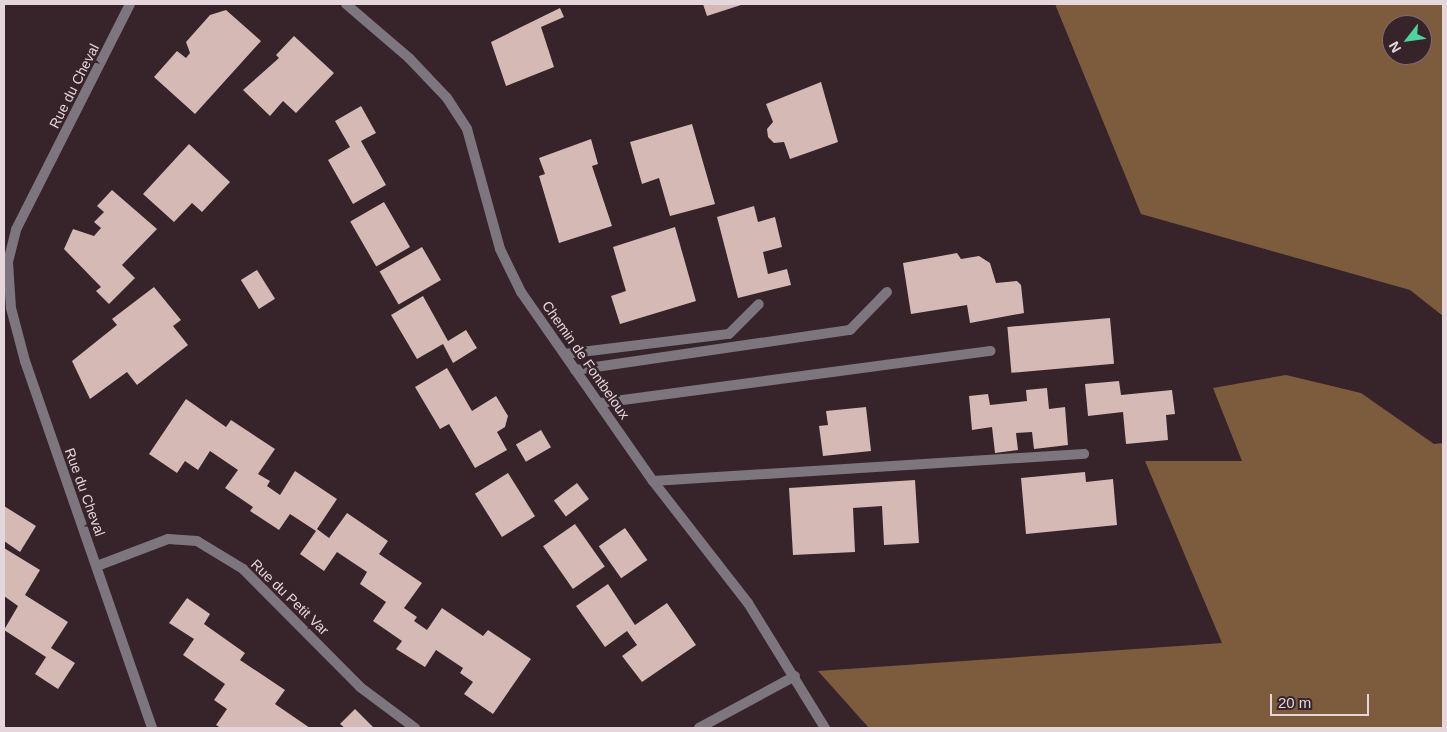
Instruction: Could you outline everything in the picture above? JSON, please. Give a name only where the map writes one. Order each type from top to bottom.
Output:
[{"type":"street","name":"Rue du Cheval","points":[[130,4],[16,230],[6,261],[11,308],[25,361],[152,728]]},
{"type":"street","name":"Chemin de Fontbeloux","points":[[346,4],[409,58],[447,98],[467,129],[500,249],[521,292],[575,370],[600,402],[653,481],[748,603],[795,676],[825,728]]},
{"type":"street","points":[[575,370],[850,330],[887,292]]},
{"type":"street","points":[[565,354],[729,334],[759,304]]},
{"type":"street","points":[[600,402],[991,351]]},
{"type":"street","points":[[653,481],[1084,454]]},
{"type":"street","name":"Rue du Petit Var","points":[[97,566],[168,539],[196,542],[243,569],[360,686],[415,728]]},
{"type":"street","points":[[699,728],[795,676]]},
{"type":"shaded area","points":[[1055,4],[1443,4],[1443,316],[1410,290],[1141,214]]},
{"type":"shaded area","points":[[1286,375],[1361,393],[1434,444],[1443,443],[1443,728],[869,728],[818,671],[1222,643],[1145,461],[1242,461],[1213,388]]},
{"type":"building","points":[[703,4],[744,4],[707,16]]},
{"type":"building","points":[[560,8],[564,17],[541,27],[554,67],[506,86],[491,42]]},
{"type":"building","points":[[226,10],[261,41],[195,114],[154,77],[177,51],[186,58],[190,53],[186,42],[210,15]]},
{"type":"building","points":[[294,36],[334,73],[296,113],[283,101],[270,116],[243,90],[279,58],[276,55]]},
{"type":"building","points":[[821,82],[838,142],[790,159],[784,142],[774,143],[768,137],[767,129],[773,122],[766,104]]},
{"type":"building","points":[[361,106],[376,133],[361,141],[386,185],[353,204],[328,160],[350,147],[335,121]]},
{"type":"building","points":[[692,124],[715,204],[670,216],[659,178],[642,184],[630,142]]},
{"type":"building","points":[[591,139],[598,164],[592,166],[612,226],[559,243],[539,176],[545,174],[539,158]]},
{"type":"building","points":[[189,144],[230,182],[202,212],[192,203],[174,222],[143,194]]},
{"type":"building","points":[[112,190],[157,229],[122,265],[135,278],[109,304],[96,291],[101,287],[64,249],[73,229],[94,236],[101,228],[94,222],[104,212],[97,206]]},
{"type":"building","points":[[384,202],[410,247],[376,267],[350,221]]},
{"type":"building","points":[[754,206],[758,222],[775,217],[782,247],[763,252],[768,274],[787,269],[791,285],[738,298],[717,217]]},
{"type":"building","points":[[675,227],[696,301],[620,324],[611,296],[626,291],[613,247]]},
{"type":"building","points":[[422,247],[441,280],[399,304],[380,272]]},
{"type":"building","points":[[957,253],[961,259],[979,256],[990,263],[996,283],[1017,281],[1021,285],[1024,313],[970,323],[967,305],[911,314],[903,263]]},
{"type":"building","points":[[257,270],[275,299],[259,309],[241,280]]},
{"type":"building","points":[[154,287],[181,320],[173,326],[188,345],[137,385],[127,372],[90,399],[72,361],[117,325],[112,319]]},
{"type":"building","points":[[423,296],[448,341],[466,330],[477,348],[453,363],[443,344],[417,359],[391,315]]},
{"type":"building","points":[[1110,318],[1114,364],[1011,373],[1007,327]]},
{"type":"building","points":[[447,368],[472,411],[496,396],[508,416],[505,427],[497,432],[507,450],[475,468],[449,424],[440,429],[415,387]]},
{"type":"building","points":[[1119,381],[1121,395],[1172,390],[1175,414],[1166,415],[1168,440],[1126,444],[1123,412],[1088,416],[1085,384]]},
{"type":"building","points":[[1047,388],[1049,409],[1065,407],[1068,445],[1034,449],[1032,432],[1016,433],[1018,450],[995,453],[992,427],[972,430],[969,396],[988,394],[990,405],[1027,401],[1026,390]]},
{"type":"building","points":[[186,399],[226,427],[231,420],[275,449],[258,474],[270,481],[267,486],[280,495],[295,471],[337,499],[317,529],[329,538],[347,513],[388,541],[379,554],[422,583],[404,608],[417,617],[414,621],[427,630],[442,608],[483,636],[488,630],[531,659],[493,714],[464,694],[473,682],[460,673],[463,668],[436,650],[425,667],[396,649],[402,641],[373,621],[386,602],[360,584],[367,572],[337,552],[324,571],[300,554],[316,531],[290,514],[279,530],[250,511],[253,507],[225,488],[238,470],[210,451],[198,470],[185,461],[177,473],[149,454]]},
{"type":"building","points":[[866,407],[871,451],[823,456],[819,426],[828,425],[826,411]]},
{"type":"building","points":[[541,430],[551,447],[526,462],[516,445]]},
{"type":"building","points":[[1085,472],[1086,482],[1113,479],[1117,525],[1026,534],[1021,478]]},
{"type":"building","points":[[508,473],[535,516],[502,537],[475,494]]},
{"type":"building","points":[[915,480],[919,543],[884,545],[882,506],[853,508],[855,552],[793,555],[789,488]]},
{"type":"building","points":[[577,483],[589,499],[566,516],[554,500]]},
{"type":"building","points":[[4,506],[36,526],[20,552],[4,541]]},
{"type":"building","points":[[575,524],[605,567],[573,589],[543,546]]},
{"type":"building","points":[[625,528],[647,560],[621,578],[599,546]]},
{"type":"building","points":[[4,548],[40,570],[25,595],[68,622],[51,648],[75,663],[58,689],[35,674],[46,657],[4,630],[18,606],[4,596]]},
{"type":"building","points":[[608,584],[635,625],[667,603],[696,645],[642,682],[622,656],[637,645],[627,631],[605,647],[576,606]]},
{"type":"building","points":[[187,598],[210,614],[204,624],[245,653],[240,660],[285,690],[275,704],[310,728],[221,728],[216,725],[227,709],[214,700],[225,684],[183,655],[194,639],[169,623]]},
{"type":"building","points":[[355,709],[374,728],[345,728],[340,724]]}]
